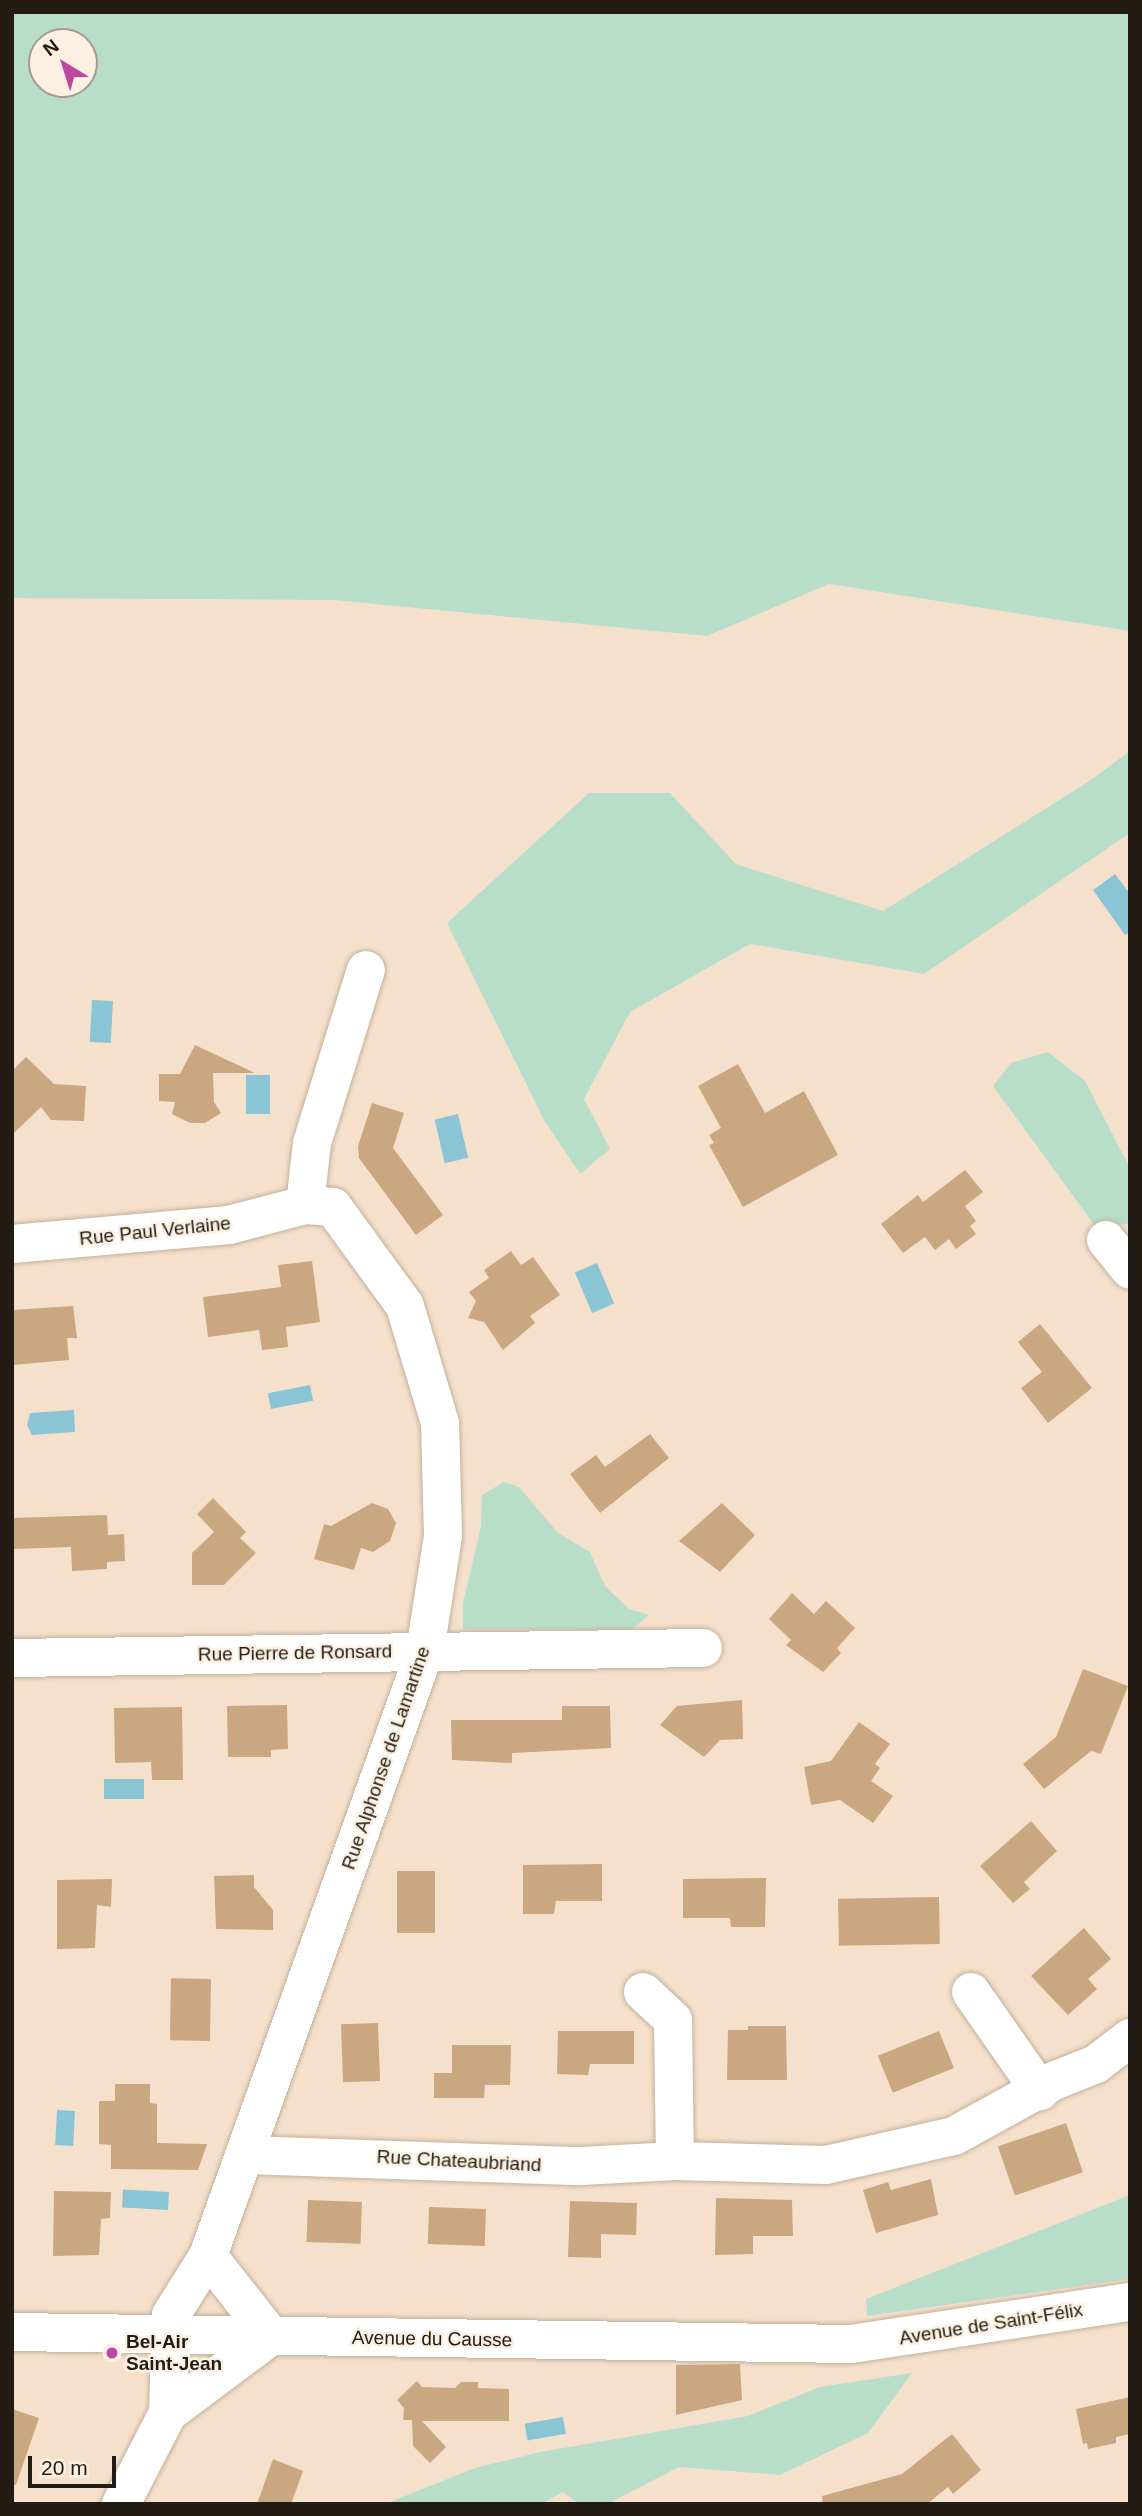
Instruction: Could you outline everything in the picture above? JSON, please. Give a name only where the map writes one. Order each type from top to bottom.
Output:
[{"type":"street","points":[[305,1205],[312,1143],[366,970]]},
{"type":"street","name":"Rue Paul Verlaine","points":[[12,1244],[229,1225],[305,1205]]},
{"type":"street","name":"Rue Alphonse de Lamartine","points":[[168,2413],[173,2332],[171,2315],[208,2256],[425,1651],[443,1536],[440,1423],[405,1306],[333,1207],[305,1205]]},
{"type":"street","points":[[1106,1240],[1130,1270]]},
{"type":"street","name":"Rue Pierre de Ronsard","points":[[12,1658],[703,1648]]},
{"type":"street","points":[[643,1992],[673,2020],[675,2161]]},
{"type":"street","points":[[971,1992],[1040,2091]]},
{"type":"street","name":"Rue Chateaubriand","points":[[244,2155],[581,2166],[675,2161],[826,2165],[954,2136],[1096,2064],[1130,2038]]},
{"type":"street","points":[[121,2504],[168,2413],[271,2336],[208,2256]]},
{"type":"street","name":"Avenue de Saint-Félix","points":[[851,2344],[1130,2302]]},
{"type":"street","name":"Avenue du Causse","points":[[12,2332],[173,2332],[271,2336],[851,2344]]},
{"type":"green space","points":[[12,12],[1130,12],[1130,631],[829,584],[707,636],[334,600],[12,598]]},
{"type":"green space","points":[[1130,751],[1130,833],[924,974],[750,944],[630,1012],[584,1099],[610,1149],[580,1174],[544,1120],[447,923],[589,793],[670,793],[736,864],[883,911],[1088,782]]},
{"type":"green space","points":[[1048,1052],[1085,1081],[1130,1168],[1130,1224],[1095,1226],[993,1086],[1011,1063]]},
{"type":"green space","points":[[504,1482],[519,1487],[558,1533],[590,1552],[605,1586],[629,1609],[649,1615],[631,1630],[463,1629],[463,1603],[481,1526],[482,1495]]},
{"type":"green space","points":[[1130,2195],[1130,2279],[867,2316],[866,2299]]},
{"type":"green space","points":[[912,2373],[868,2433],[780,2475],[679,2467],[607,2504],[579,2504],[563,2492],[541,2504],[385,2504],[475,2468],[540,2452],[748,2416],[820,2387]]},
{"type":"water","points":[[1115,874],[1130,894],[1130,932],[1125,935],[1093,890]]},
{"type":"water","points":[[92,1000],[113,1001],[111,1043],[90,1042]]},
{"type":"water","points":[[246,1075],[270,1075],[270,1114],[246,1114]]},
{"type":"water","points":[[458,1114],[468,1158],[445,1163],[435,1119]]},
{"type":"water","points":[[597,1263],[614,1304],[592,1313],[575,1272]]},
{"type":"water","points":[[310,1385],[313,1401],[271,1409],[268,1393]]},
{"type":"water","points":[[74,1410],[75,1432],[32,1435],[27,1425],[30,1413]]},
{"type":"water","points":[[104,1779],[144,1779],[144,1799],[104,1799]]},
{"type":"water","points":[[57,2110],[75,2111],[73,2146],[55,2145]]},
{"type":"water","points":[[123,2190],[169,2192],[168,2210],[122,2208]]},
{"type":"water","points":[[563,2417],[566,2434],[528,2441],[525,2424]]},
{"type":"building","points":[[195,1045],[255,1073],[213,1073],[214,1102],[221,1113],[205,1123],[190,1123],[172,1114],[175,1102],[159,1101],[159,1074],[180,1074]]},
{"type":"building","points":[[26,1057],[54,1084],[86,1086],[84,1121],[51,1120],[41,1107],[12,1135],[12,1071]]},
{"type":"building","points":[[738,1064],[765,1113],[804,1091],[838,1155],[743,1207],[709,1145],[714,1143],[709,1135],[721,1128],[698,1086]]},
{"type":"building","points":[[372,1103],[404,1113],[393,1148],[443,1215],[416,1235],[359,1158],[358,1146]]},
{"type":"building","points":[[965,1170],[983,1192],[965,1206],[976,1221],[970,1226],[976,1234],[956,1249],[949,1239],[935,1250],[925,1237],[903,1253],[881,1224],[918,1195],[923,1202]]},
{"type":"building","points":[[511,1251],[521,1265],[533,1257],[560,1295],[530,1316],[535,1323],[503,1350],[484,1322],[468,1318],[476,1301],[469,1292],[489,1278],[484,1270]]},
{"type":"building","points":[[312,1261],[320,1322],[286,1327],[288,1347],[262,1350],[259,1330],[208,1337],[203,1297],[281,1287],[278,1265]]},
{"type":"building","points":[[73,1306],[77,1338],[67,1338],[69,1360],[12,1365],[12,1310]]},
{"type":"building","points":[[1040,1324],[1092,1388],[1048,1423],[1021,1388],[1042,1372],[1018,1342]]},
{"type":"building","points":[[650,1434],[669,1458],[600,1513],[570,1474],[596,1455],[605,1467]]},
{"type":"building","points":[[213,1498],[246,1532],[240,1538],[256,1553],[224,1585],[192,1585],[192,1553],[214,1532],[197,1514]]},
{"type":"building","points":[[372,1503],[388,1509],[396,1523],[390,1541],[373,1552],[361,1548],[354,1570],[314,1559],[324,1524],[331,1526]]},
{"type":"building","points":[[722,1503],[755,1535],[720,1572],[679,1541]]},
{"type":"building","points":[[107,1515],[108,1535],[124,1534],[125,1561],[107,1562],[107,1569],[72,1571],[71,1547],[12,1549],[12,1518]]},
{"type":"building","points":[[792,1593],[814,1614],[826,1601],[855,1628],[837,1648],[841,1653],[823,1672],[786,1645],[791,1640],[769,1619]]},
{"type":"building","points":[[1083,1669],[1128,1686],[1101,1754],[1091,1751],[1044,1789],[1023,1764],[1056,1737]]},
{"type":"building","points":[[742,1700],[743,1739],[720,1740],[704,1757],[660,1725],[677,1706]]},
{"type":"building","points":[[287,1705],[288,1749],[271,1750],[271,1757],[228,1757],[227,1706]]},
{"type":"building","points":[[562,1706],[610,1706],[611,1748],[512,1753],[512,1763],[452,1760],[451,1720],[562,1720]]},
{"type":"building","points":[[182,1707],[183,1780],[152,1780],[151,1762],[115,1763],[114,1708]]},
{"type":"building","points":[[859,1722],[890,1744],[875,1764],[880,1768],[871,1781],[893,1796],[873,1823],[840,1800],[811,1805],[804,1767],[831,1761]]},
{"type":"building","points":[[1031,1821],[1057,1851],[1024,1882],[1030,1889],[1013,1903],[980,1866]]},
{"type":"building","points":[[602,1864],[602,1901],[556,1901],[554,1914],[523,1914],[523,1865]]},
{"type":"building","points":[[397,1871],[435,1871],[435,1933],[397,1933]]},
{"type":"building","points":[[254,1875],[254,1887],[273,1910],[273,1930],[216,1929],[214,1876]]},
{"type":"building","points":[[766,1878],[765,1927],[731,1927],[730,1918],[683,1918],[683,1879]]},
{"type":"building","points":[[112,1879],[111,1907],[97,1905],[95,1948],[57,1949],[57,1880]]},
{"type":"building","points":[[939,1897],[940,1944],[839,1946],[838,1899]]},
{"type":"building","points":[[1084,1928],[1111,1959],[1088,1979],[1097,1989],[1068,2015],[1031,1976]]},
{"type":"building","points":[[171,1978],[211,1979],[210,2041],[170,2040]]},
{"type":"building","points":[[378,2023],[380,2081],[343,2082],[341,2024]]},
{"type":"building","points":[[748,2026],[786,2026],[787,2080],[727,2080],[728,2030],[748,2030]]},
{"type":"building","points":[[558,2031],[634,2031],[634,2064],[590,2064],[588,2075],[557,2074]]},
{"type":"building","points":[[939,2031],[954,2068],[893,2093],[878,2056]]},
{"type":"building","points":[[452,2045],[511,2045],[510,2085],[485,2085],[484,2098],[434,2098],[434,2073],[452,2073]]},
{"type":"building","points":[[115,2084],[150,2084],[150,2103],[157,2104],[157,2143],[207,2144],[198,2170],[111,2169],[111,2145],[99,2144],[99,2101],[115,2101]]},
{"type":"building","points":[[1066,2123],[1083,2172],[1015,2196],[998,2146]]},
{"type":"building","points":[[931,2179],[938,2215],[876,2233],[863,2190],[888,2182],[891,2190]]},
{"type":"building","points":[[54,2191],[111,2192],[110,2218],[101,2219],[99,2255],[53,2256]]},
{"type":"building","points":[[716,2198],[792,2200],[793,2236],[753,2236],[753,2254],[715,2255]]},
{"type":"building","points":[[308,2200],[362,2202],[361,2244],[307,2242]]},
{"type":"building","points":[[570,2201],[637,2203],[636,2235],[601,2234],[601,2258],[568,2257]]},
{"type":"building","points":[[429,2207],[486,2209],[485,2246],[428,2244]]},
{"type":"building","points":[[740,2364],[742,2400],[676,2415],[676,2365]]},
{"type":"building","points":[[417,2381],[422,2387],[455,2388],[461,2382],[478,2382],[478,2388],[509,2389],[509,2421],[422,2421],[446,2447],[430,2463],[413,2446],[412,2420],[403,2420],[404,2408],[397,2400]]},
{"type":"building","points":[[1130,2397],[1130,2434],[1116,2437],[1116,2443],[1088,2449],[1087,2443],[1083,2444],[1076,2409]]},
{"type":"building","points":[[12,2409],[39,2418],[16,2485],[12,2484]]},
{"type":"building","points":[[952,2434],[981,2470],[953,2494],[948,2487],[927,2504],[823,2504],[822,2496],[902,2474]]},
{"type":"building","points":[[273,2459],[303,2471],[291,2504],[257,2504]]},
{"type":"place","name":"Bel-Air Saint-Jean","points":[[112,2353]]}]
